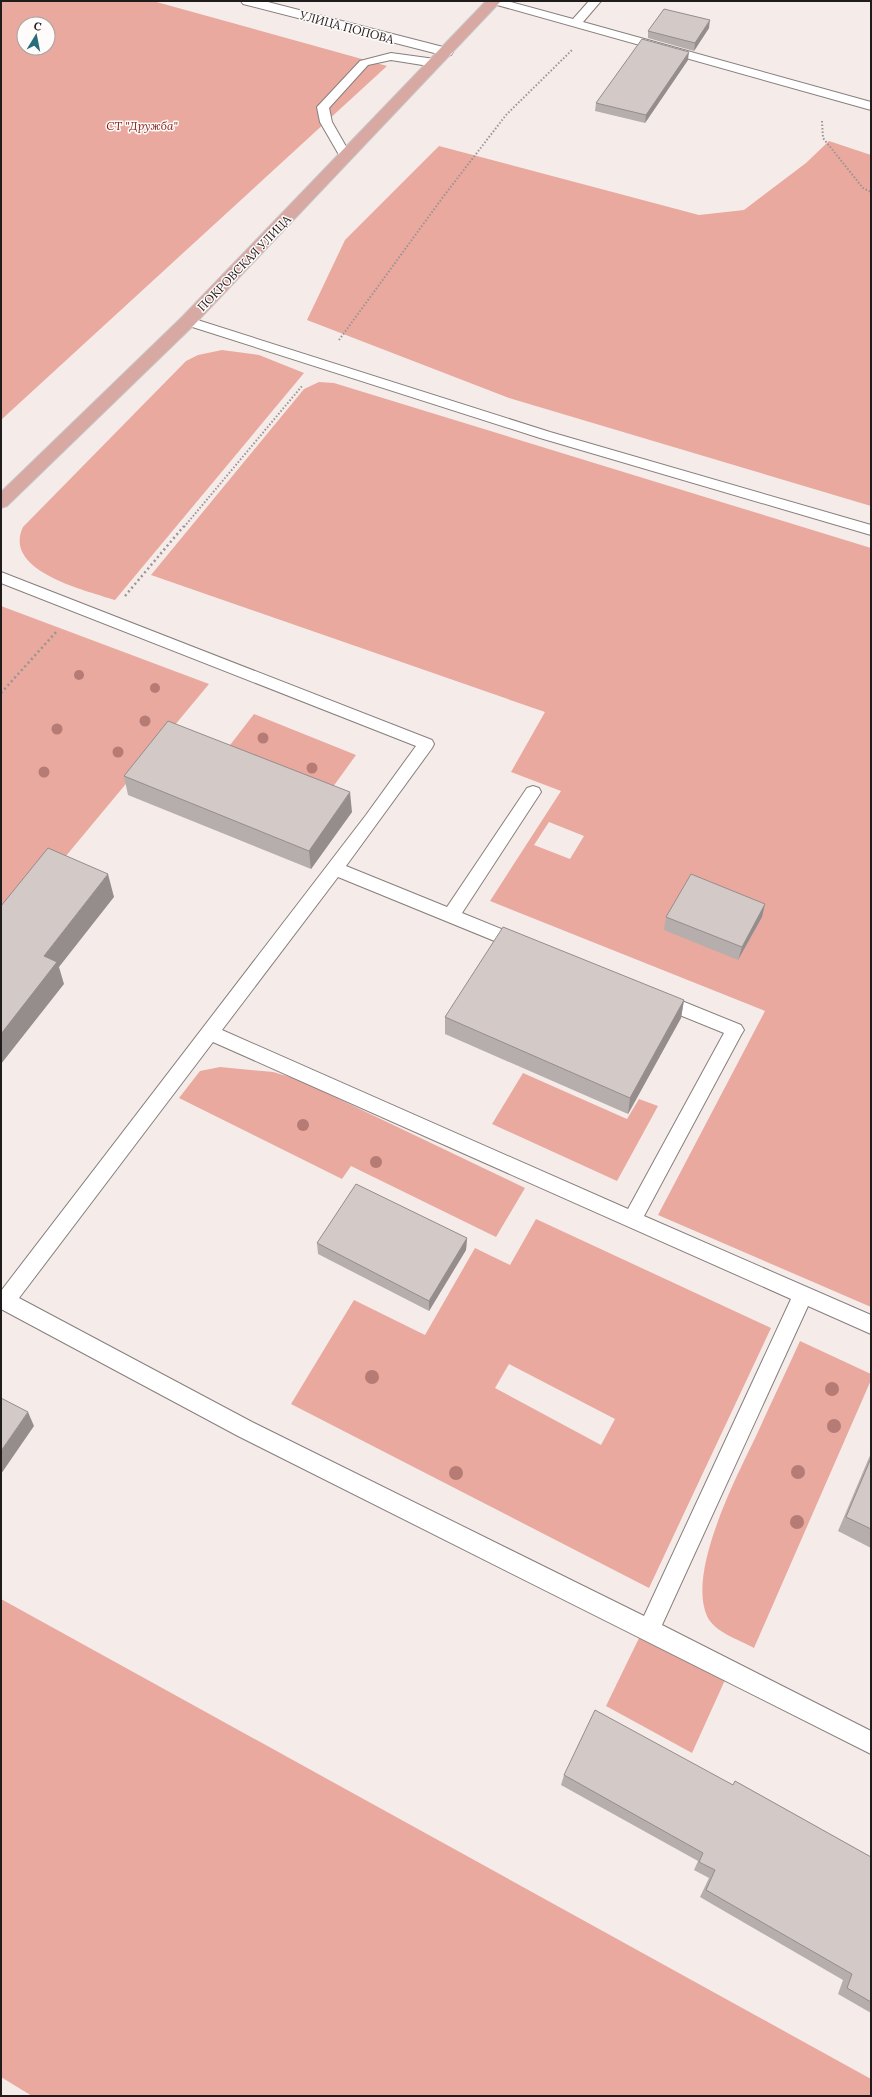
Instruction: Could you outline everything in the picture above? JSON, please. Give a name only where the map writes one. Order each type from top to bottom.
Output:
[{"type":"main road","name":"ПОКРОВСКАЯ УЛИЦА","points":[[1,502],[188,321],[494,1]]},
{"type":"street","name":"УЛИЦА ПОПОВА","points":[[248,1],[440,58]]},
{"type":"lane","points":[[494,1],[593,30],[871,106]]},
{"type":"lane","points":[[575,24],[595,1]]},
{"type":"lane","points":[[346,157],[326,122],[323,107],[364,63],[391,56],[440,58]]},
{"type":"lane","points":[[188,321],[228,336],[322,363],[545,435],[871,530]]},
{"type":"lane","points":[[1,577],[426,744],[335,869],[3,1301],[245,1429],[649,1630],[871,1743]]},
{"type":"lane","points":[[451,916],[533,792]]},
{"type":"lane","points":[[335,869],[538,951]]},
{"type":"lane","points":[[632,1220],[735,1030],[647,995]]},
{"type":"lane","points":[[210,1033],[871,1325]]},
{"type":"lane","points":[[649,1630],[803,1295]]},
{"type":"path","points":[[106,618],[322,363],[443,197],[506,115],[593,30]]},
{"type":"path","points":[[821,93],[823,138],[863,188],[871,192]]},
{"type":"path","points":[[1,693],[78,607]]},
{"type":"green space","name":"СТ \"Дружба\"","points":[[1,1],[153,1],[387,66],[1,420]]},
{"type":"green space","points":[[829,141],[871,155],[871,506],[509,398],[307,320],[345,240],[439,146],[699,215],[744,210],[806,163]]},
{"type":"green space","points":[[222,350],[259,355],[304,373],[115,600],[67,584],[35,567],[24,556],[20,542],[23,527],[186,361],[198,355]]},
{"type":"green space","points":[[319,382],[334,383],[871,548],[871,1307],[658,1215],[765,1011],[490,901],[561,791],[511,772],[545,712],[151,575],[304,389]],"holes":[[[549,822],[584,836],[570,859],[534,845]]]},
{"type":"green space","points":[[1,606],[209,684],[1,934]]},
{"type":"green space","points":[[254,714],[356,755],[330,791],[227,749]]},
{"type":"green space","points":[[220,1067],[273,1072],[297,1079],[525,1188],[496,1237],[351,1166],[342,1179],[179,1098],[200,1071]]},
{"type":"green space","points":[[523,1073],[627,1119],[639,1099],[658,1106],[617,1181],[492,1124]]},
{"type":"green space","points":[[536,1219],[771,1328],[649,1588],[291,1404],[354,1300],[425,1335],[475,1248],[510,1265]],"holes":[[[509,1364],[615,1419],[601,1445],[495,1388]]]},
{"type":"green space","points":[[800,1341],[871,1374],[871,1380],[754,1648],[727,1635],[710,1622],[707,1616],[703,1597],[704,1574],[709,1550],[727,1498]]},
{"type":"green space","points":[[1,1599],[871,2079],[871,2096],[32,2096],[1,2077]]},
{"type":"green space","points":[[641,1634],[725,1680],[692,1753],[606,1706]]},
{"type":"building","points":[[664,9],[710,20],[695,43],[648,31]]},
{"type":"building","points":[[642,39],[689,52],[646,115],[596,103]]},
{"type":"building","points":[[168,721],[350,792],[309,851],[124,776]]},
{"type":"building","points":[[48,848],[108,874],[44,956],[57,962],[1,1034],[1,906]]},
{"type":"building","points":[[691,874],[765,904],[742,947],[666,917]]},
{"type":"building","points":[[503,927],[684,1000],[630,1098],[445,1017]]},
{"type":"building","points":[[356,1184],[467,1238],[429,1301],[317,1243]]},
{"type":"building","points":[[1,1398],[28,1412],[1,1451]]},
{"type":"building","points":[[871,1458],[871,1529],[846,1517]]},
{"type":"building","points":[[595,1710],[733,1785],[735,1781],[871,1857],[871,2002],[847,1988],[852,1974],[706,1890],[715,1870],[699,1862],[703,1853],[564,1775]]}]
